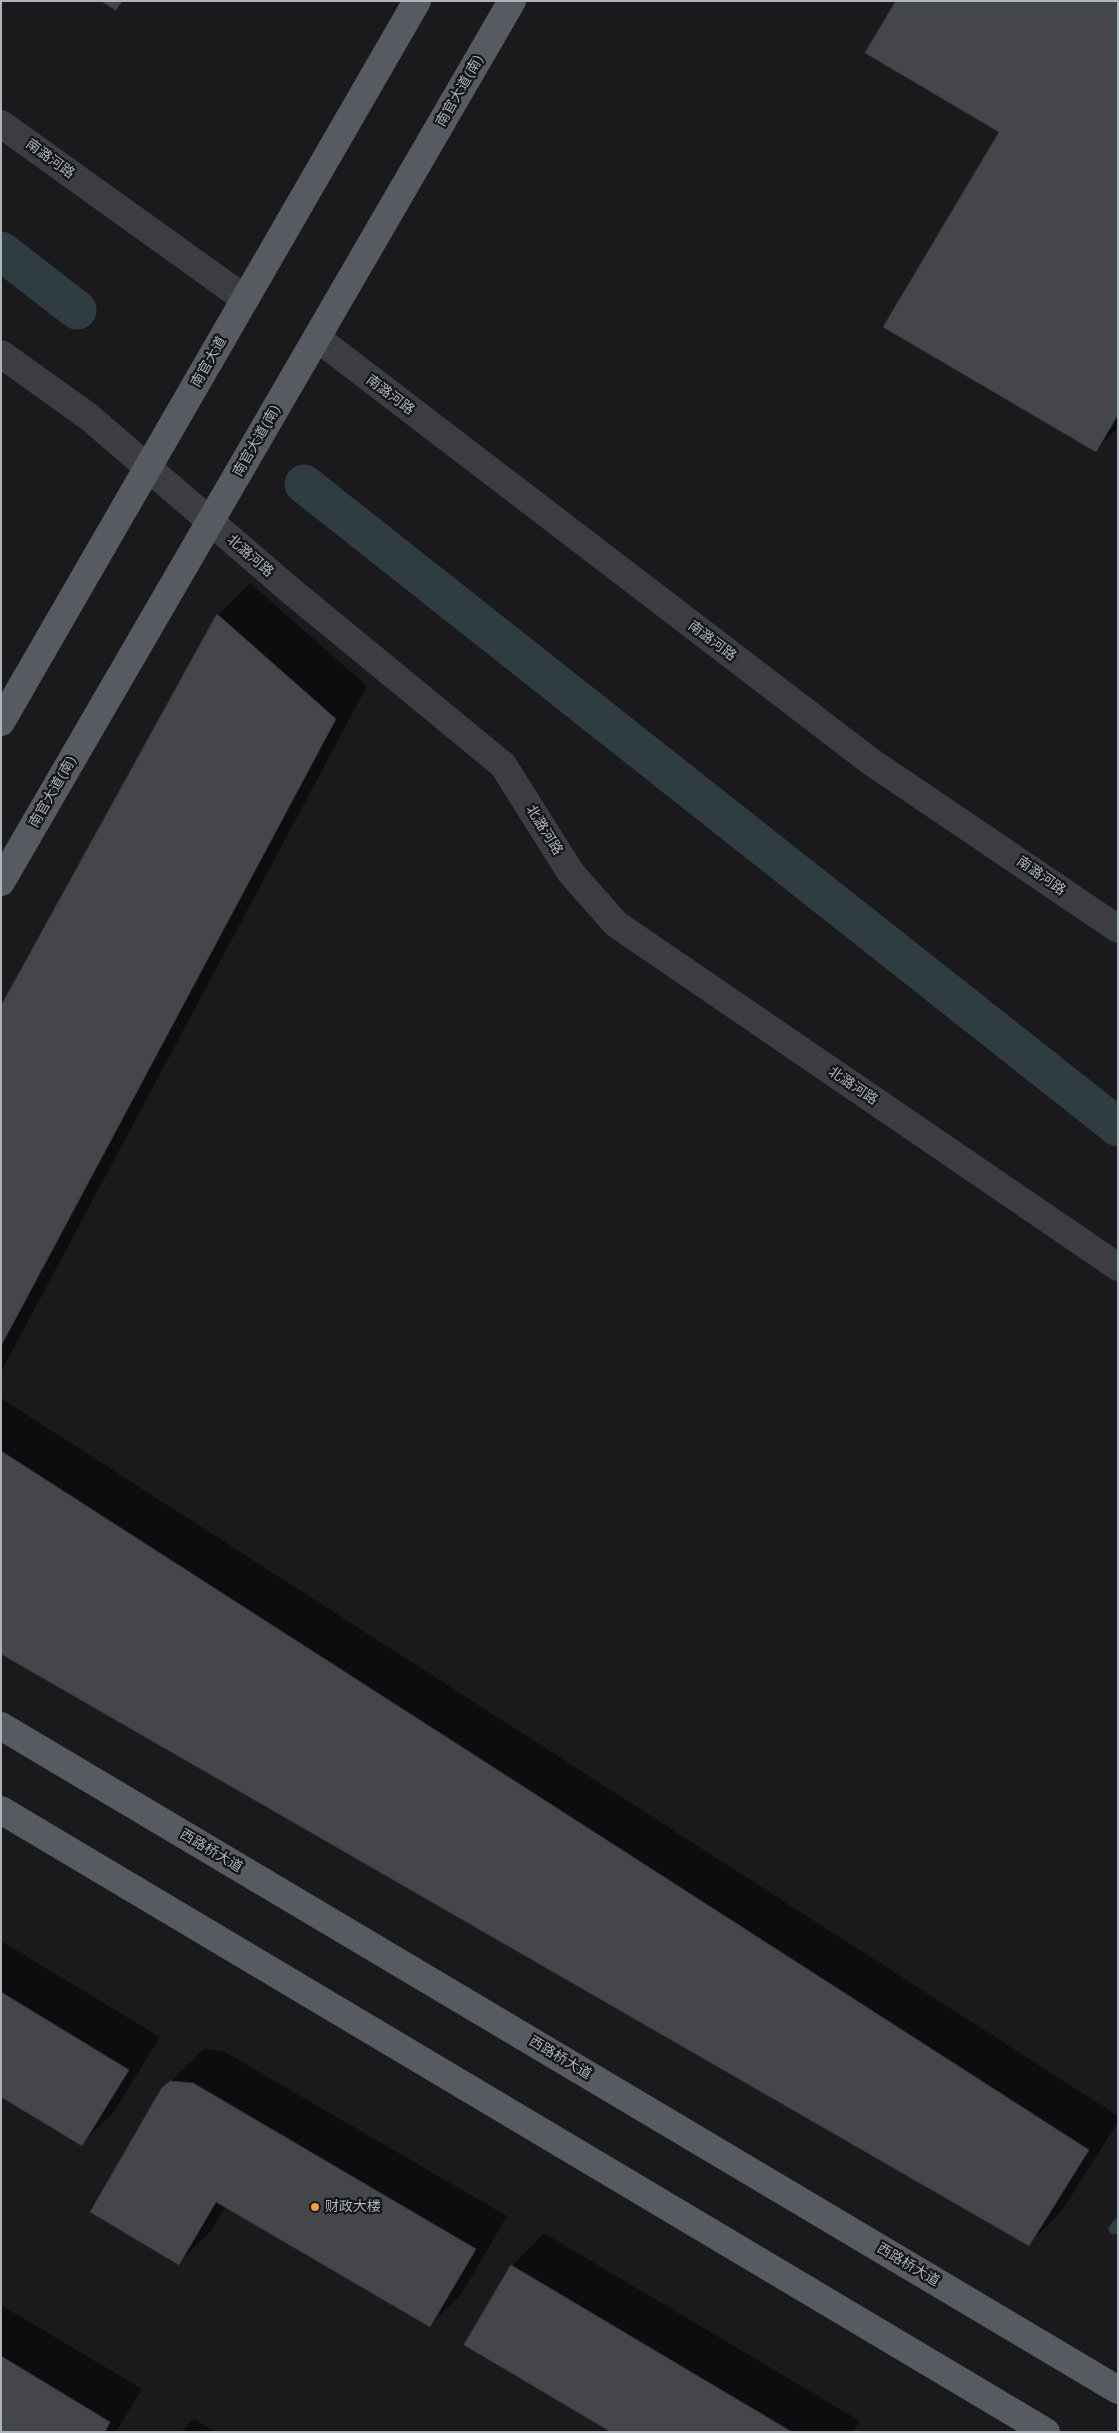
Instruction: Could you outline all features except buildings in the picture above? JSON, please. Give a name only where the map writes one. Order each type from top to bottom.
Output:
[{"type":"main road","name":"南官大道","points":[[1,722],[417,1]]},
{"type":"main road","name":"南官大道(南)","points":[[1,882],[512,1]]},
{"type":"main road","name":"西路桥大道","points":[[1,1726],[1118,2390]]},
{"type":"main road","points":[[1,1810],[1046,2432]]},
{"type":"street","name":"南潞河路","points":[[1,124],[245,299]]},
{"type":"street","name":"南潞河路","points":[[316,338],[870,761],[1118,929]]},
{"type":"street","name":"北潞河路","points":[[1,354],[89,417],[290,590],[503,765],[571,873],[616,924],[1118,1267]]},
{"type":"waterway","points":[[1,251],[77,310]]},
{"type":"waterway","points":[[304,484],[1118,1127]]},
{"type":"waterway","points":[[1114,2229],[1118,2224]]},
{"type":"place","name":"财政大楼","points":[[315,2207]]}]
